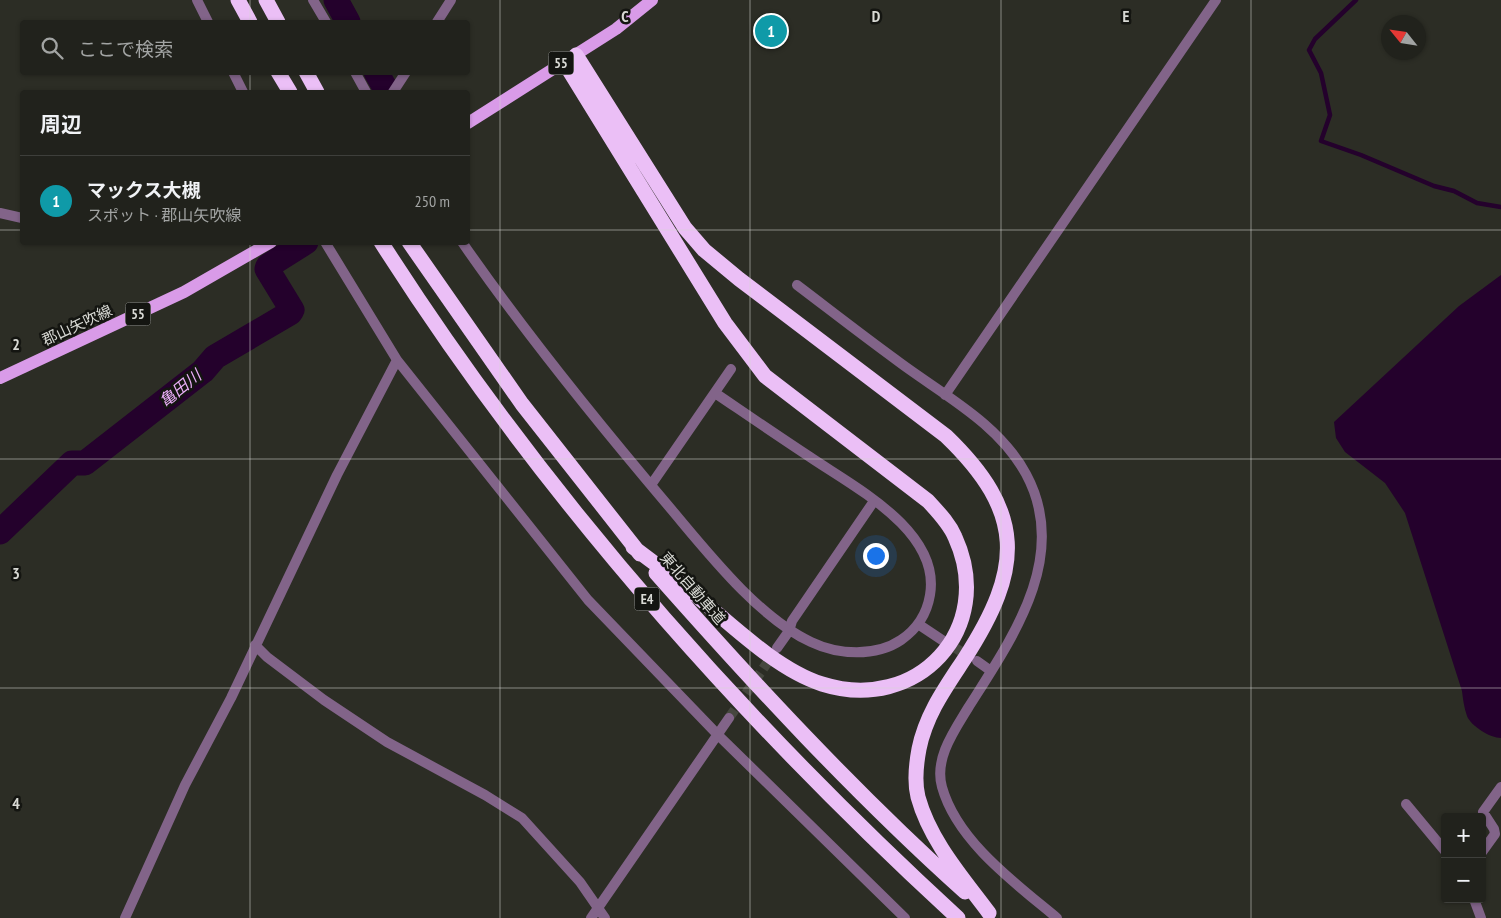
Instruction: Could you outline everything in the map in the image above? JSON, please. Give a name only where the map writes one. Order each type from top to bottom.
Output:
[{"type":"highway","points":[[238,0],[249,20]]},
{"type":"highway","points":[[266,0],[277,20]]},
{"type":"highway","points":[[570,58],[725,323],[765,376],[928,501],[944,519],[955,536],[963,557],[967,580],[966,603],[961,624],[952,641],[944,654],[931,667],[915,677],[892,686],[869,691],[846,690],[821,684],[783,664],[633,547]]},
{"type":"highway","points":[[570,58],[685,228],[704,250],[739,279],[946,436],[967,456],[996,497],[1004,516],[1008,554],[1004,582],[990,614],[938,698],[927,721],[915,769],[918,797],[927,821],[955,867],[992,916]]},
{"type":"highway","points":[[280,75],[289,90]]},
{"type":"highway","points":[[308,75],[316,90]]},
{"type":"highway","name":"E4","points":[[383,245],[463,363],[504,419],[612,557],[670,625],[822,788],[882,848],[958,918]]},
{"type":"highway","name":"東北自動車道","points":[[411,245],[522,404],[633,547],[801,733],[912,843],[992,916]]},
{"type":"main road","name":"55","points":[[470,122],[616,29],[652,0]]},
{"type":"main road","name":"郡山矢吹線","points":[[0,378],[184,292],[266,245]]},
{"type":"street","points":[[197,0],[207,20]]},
{"type":"street","points":[[313,0],[325,20]]},
{"type":"street","points":[[438,20],[450,0]]},
{"type":"street","points":[[945,395],[1216,0]]},
{"type":"street","points":[[235,75],[242,90]]},
{"type":"street","points":[[357,75],[365,90]]},
{"type":"street","points":[[394,90],[404,75]]},
{"type":"street","points":[[0,213],[20,218]]},
{"type":"street","points":[[327,245],[397,360],[588,600],[718,735],[905,918]]},
{"type":"street","points":[[464,245],[515,318],[552,366],[651,485],[757,604],[789,631],[813,644],[850,652],[864,652],[894,645],[909,635],[918,624],[928,603],[932,583],[930,565],[912,536],[885,509],[874,501],[715,393]]},
{"type":"street","points":[[797,285],[976,417],[1000,438],[1027,475],[1041,521],[1040,563],[1030,599],[1018,628],[953,732],[940,768],[941,786],[955,818],[983,852],[1004,875],[1056,918]]},
{"type":"street","points":[[125,918],[185,785],[231,698],[337,475],[397,360]]},
{"type":"street","points":[[651,485],[731,369]]},
{"type":"street","points":[[777,648],[789,631],[792,621],[874,501]]},
{"type":"street","points":[[918,624],[942,640]]},
{"type":"street","points":[[255,645],[267,657],[324,700],[387,742],[485,795],[522,818],[580,882],[605,918]]},
{"type":"street","points":[[976,661],[992,671]]},
{"type":"street","points":[[590,918],[729,718]]},
{"type":"street","points":[[1484,813],[1501,787]]},
{"type":"street","points":[[1406,804],[1441,846]]},
{"type":"street","points":[[1486,817],[1495,834],[1486,847]]},
{"type":"street","points":[[1475,903],[1481,918]]},
{"type":"shaded area","points":[[1501,275],[1501,738],[1481,731],[1472,724],[1467,716],[1462,691],[1405,513],[1385,483],[1345,452],[1336,438],[1334,422],[1459,306]]},
{"type":"waterway","name":"亀田川","points":[[336,0],[347,20]]},
{"type":"waterway","points":[[1356,0],[1315,39],[1309,50],[1321,73],[1330,115],[1321,141],[1361,155],[1434,186],[1454,191],[1477,203],[1501,207]]},
{"type":"waterway","name":"亀田川","points":[[378,75],[384,86]]},
{"type":"waterway","name":"亀田川","points":[[0,532],[72,463],[85,463],[203,371],[215,357],[290,313],[292,310],[267,269],[268,266],[301,245]]},
{"type":"tunnel","points":[[943,640],[971,658]]},
{"type":"tunnel","points":[[729,718],[774,653]]},
{"type":"place","name":"マックス大槻","points":[[771,31]]}]
